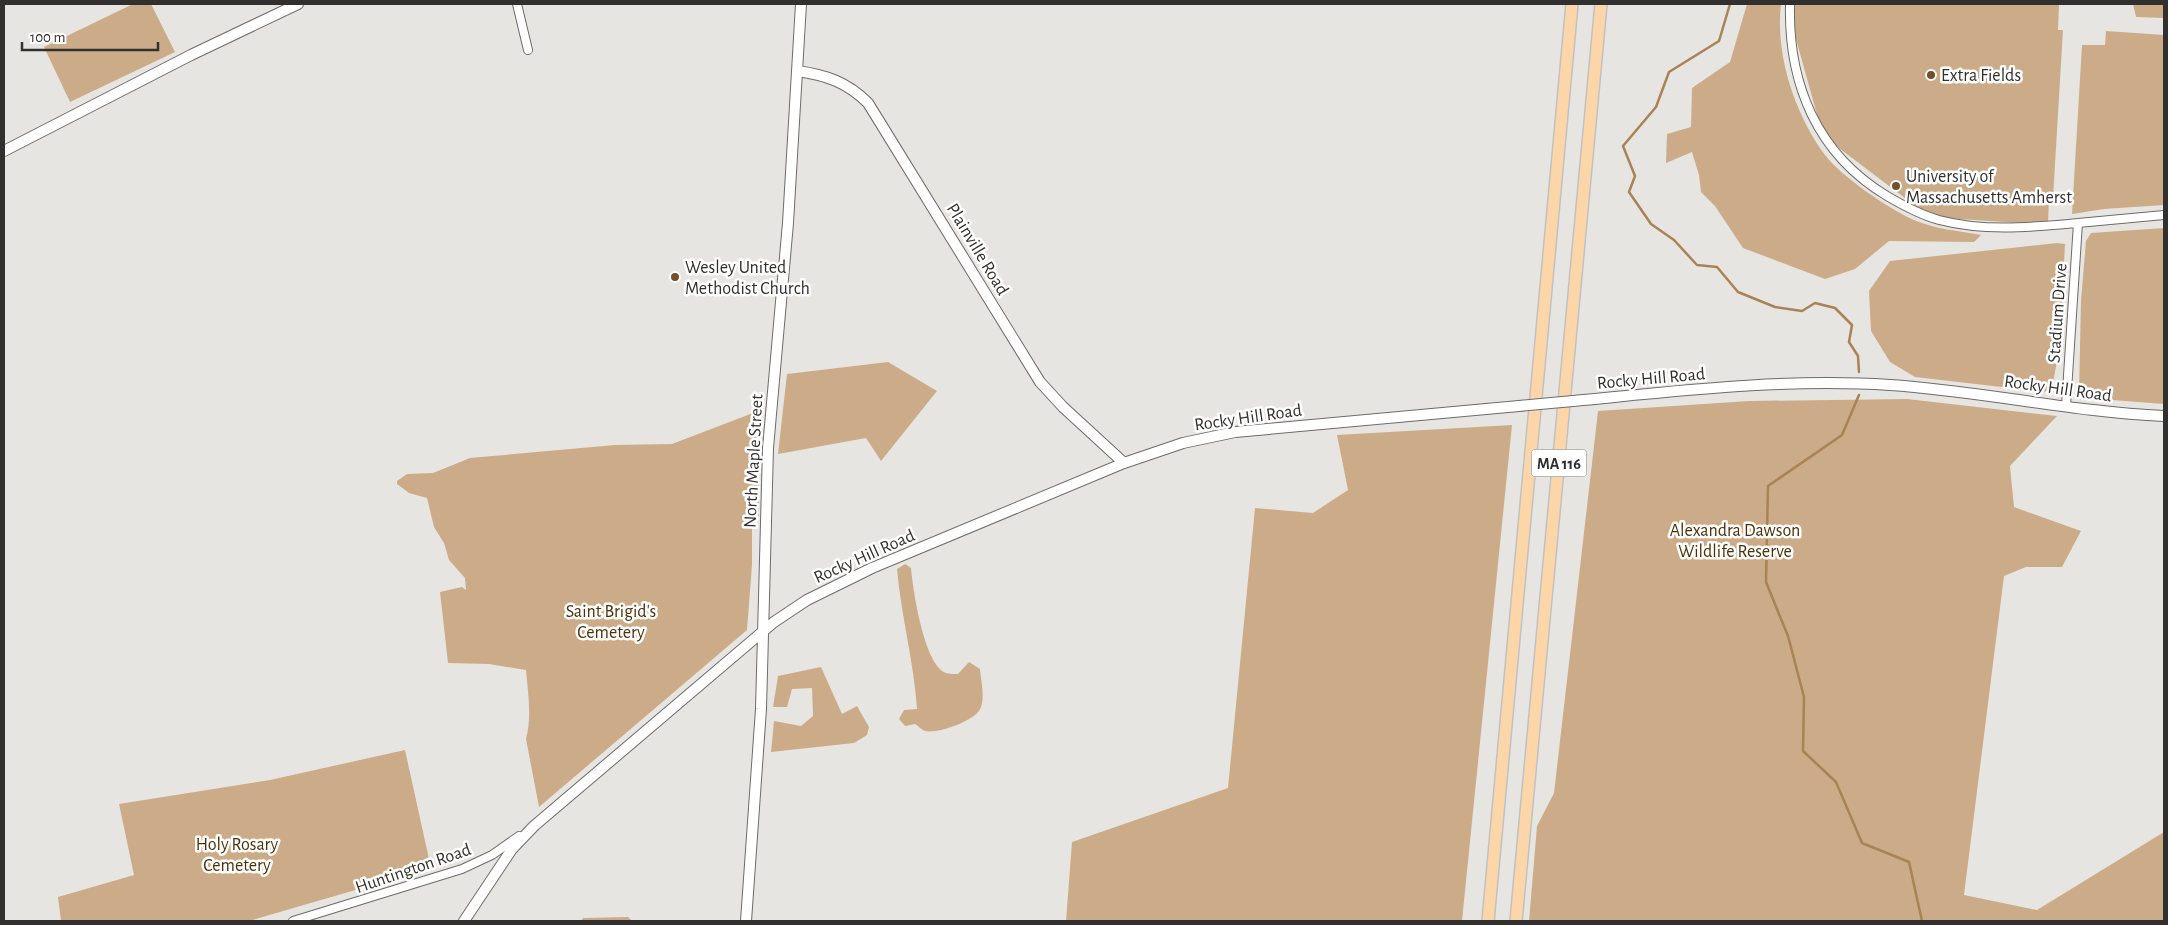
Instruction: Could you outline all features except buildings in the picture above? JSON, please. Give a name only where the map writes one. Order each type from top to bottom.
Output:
[{"type":"main road","points":[[4,151],[165,68],[298,4]]},
{"type":"main road","name":"North Maple Street","points":[[746,921],[761,709],[769,441],[788,213],[801,4]]},
{"type":"main road","name":"MA 116","points":[[1488,921],[1572,4]]},
{"type":"main road","name":"MA 116","points":[[1516,921],[1601,4]]},
{"type":"main road","name":"Plainville Road","points":[[797,71],[833,78],[857,92],[868,103],[1040,382],[1063,407],[1124,463]]},
{"type":"main road","name":"Rocky Hill Road","points":[[464,921],[512,849],[534,826],[764,630],[806,600],[872,568],[1124,463],[1183,444],[1235,432],[1775,384],[1827,383],[1942,389],[2066,406],[2164,416]]},
{"type":"street","points":[[517,4],[528,50]]},
{"type":"street","points":[[1790,4],[1792,52],[1809,109],[1832,149],[1861,178],[1905,207],[1948,222],[2000,228],[2164,215]]},
{"type":"street","name":"Stadium Drive","points":[[2066,406],[2078,223]]},
{"type":"street","name":"Huntington Road","points":[[293,921],[462,869],[492,855],[534,826]]},
{"type":"green space","points":[[133,4],[151,4],[175,52],[70,102],[44,47]]},
{"type":"green space","points":[[1747,4],[1781,4],[1781,43],[1784,63],[1796,103],[1814,139],[1833,164],[1866,192],[1904,215],[1930,226],[1981,235],[1974,242],[1889,241],[1855,269],[1825,279],[1743,248],[1715,206],[1701,192],[1699,175],[1692,152],[1666,163],[1667,134],[1691,127],[1692,88],[1730,62]]},
{"type":"green space","name":"Extra Fields","points":[[1790,4],[2059,4],[2058,30],[2063,30],[2053,198],[2049,198],[2048,225],[1930,217],[1823,136],[1789,14]]},
{"type":"green space","points":[[2133,4],[2164,4],[2164,18],[2136,17]]},
{"type":"green space","points":[[2106,31],[2164,35],[2164,205],[2104,209],[2072,214],[2082,45],[2105,45]]},
{"type":"green space","points":[[2164,228],[2164,404],[2112,400],[2079,393],[2081,301],[2086,241],[2091,233]]},
{"type":"green space","points":[[2057,243],[2065,244],[2060,345],[2052,388],[2044,392],[1915,377],[1890,362],[1871,331],[1869,291],[1890,261]]},
{"type":"green space","points":[[888,362],[937,391],[881,461],[866,438],[778,454],[787,374]]},
{"type":"green space","name":"Alexandra Dawson Wildlife Reserve","points":[[1907,399],[2057,416],[2010,466],[2014,507],[2081,531],[2062,567],[2026,567],[2004,576],[1964,895],[2037,910],[2164,832],[2164,921],[1529,921],[1537,826],[1554,793],[1598,411],[1749,401]]},
{"type":"green space","name":"Saint Brigid's Cemetery","points":[[753,413],[758,428],[759,516],[752,517],[752,565],[747,630],[539,807],[526,739],[529,714],[526,670],[489,664],[448,663],[440,592],[462,587],[466,590],[465,578],[449,560],[444,543],[434,527],[427,498],[409,493],[397,484],[397,481],[407,474],[433,473],[470,458],[615,445],[672,444]]},
{"type":"green space","points":[[1512,425],[1462,921],[1066,921],[1072,842],[1228,788],[1255,508],[1313,513],[1348,490],[1337,435]]},
{"type":"green space","points":[[905,564],[911,568],[921,626],[926,642],[938,667],[946,673],[958,674],[969,662],[980,669],[983,696],[979,711],[962,723],[937,731],[925,731],[915,724],[905,726],[899,719],[904,710],[917,709],[897,569]]},
{"type":"green space","points":[[821,667],[842,714],[857,706],[869,727],[867,735],[854,743],[771,752],[774,721],[801,726],[813,716],[812,688],[792,689],[787,707],[773,707],[778,676]]},
{"type":"green space","name":"Holy Rosary Cemetery","points":[[405,750],[431,868],[249,921],[61,921],[58,897],[134,875],[119,804],[270,780]]},
{"type":"green space","points":[[628,917],[632,921],[581,921],[583,918]]},
{"type":"waterway","points":[[1730,4],[1719,41],[1669,72],[1656,107],[1623,146],[1635,176],[1629,192],[1651,224],[1674,240],[1697,265],[1717,267],[1738,292],[1775,307],[1802,311],[1815,303],[1835,308],[1852,325],[1849,342],[1858,356],[1859,372]]},
{"type":"waterway","points":[[1859,395],[1842,435],[1768,486],[1766,582],[1788,636],[1804,697],[1803,751],[1836,782],[1862,843],[1909,862],[1922,921]]},
{"type":"place","name":"Extra Fields","points":[[1931,75]]},
{"type":"place","name":"University of Massachusetts Amherst","points":[[1896,186]]},
{"type":"place","name":"Wesley United Methodist Church","points":[[675,277]]}]
